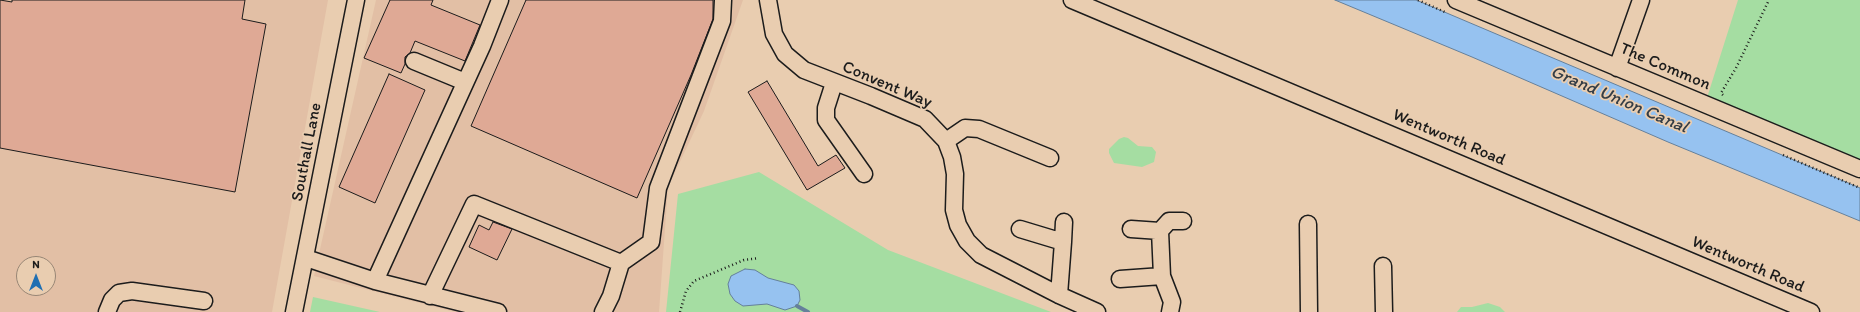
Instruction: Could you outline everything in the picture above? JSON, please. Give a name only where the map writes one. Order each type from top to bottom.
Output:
[{"type":"street","name":"Southall Lane","points":[[294,312],[306,258],[356,0]]},
{"type":"street","points":[[375,281],[465,82],[500,0]]},
{"type":"street","points":[[602,312],[611,296],[621,263],[651,242],[658,188],[722,21],[723,0]]},
{"type":"street","name":"Convent Way","points":[[768,0],[774,34],[785,54],[804,70],[925,119],[946,141],[952,157],[955,174],[954,210],[958,226],[967,241],[982,255],[1059,295],[1097,312]]},
{"type":"street","name":"Wentworth Road","points":[[1072,0],[1811,312]]},
{"type":"street","name":"The Common","points":[[1456,0],[1860,169]]},
{"type":"street","points":[[1617,68],[1641,0]]},
{"type":"street","points":[[414,61],[465,82]]},
{"type":"street","points":[[834,83],[826,108],[826,120],[864,174]]},
{"type":"street","points":[[946,141],[965,128],[979,129],[1050,158]]},
{"type":"street","points":[[430,296],[474,204],[621,263]]},
{"type":"street","points":[[1170,312],[1172,302],[1162,276],[1160,231],[1169,221],[1183,221]]},
{"type":"street","points":[[1059,295],[1064,222]]},
{"type":"street","points":[[1308,224],[1309,312]]},
{"type":"street","points":[[1020,230],[1063,242]]},
{"type":"street","points":[[1131,230],[1160,231]]},
{"type":"street","points":[[306,258],[375,281],[498,312]]},
{"type":"street","points":[[1383,266],[1384,312]]},
{"type":"street","points":[[1120,279],[1162,276]]},
{"type":"street","points":[[107,312],[112,300],[120,293],[132,291],[204,301]]},
{"type":"path","points":[[1725,98],[1721,93],[1736,68],[1769,0]]},
{"type":"path","points":[[680,312],[686,291],[694,281],[744,260],[759,258]]},
{"type":"shaded area","points":[[0,0],[328,0],[272,312],[0,312]]},
{"type":"shaded area","points":[[376,0],[743,0],[704,111],[668,187],[659,312],[455,312],[314,276]]},
{"type":"green space","points":[[1738,0],[1860,0],[1860,167],[1705,104]]},
{"type":"green space","points":[[1124,137],[1128,138],[1138,146],[1152,147],[1156,152],[1154,162],[1142,167],[1114,163],[1109,153],[1109,149],[1119,139]]},
{"type":"green space","points":[[759,172],[888,250],[1051,312],[666,312],[678,194]]},
{"type":"green space","points":[[313,297],[380,312],[310,312]]},
{"type":"green space","points":[[1488,303],[1500,307],[1505,312],[1457,312],[1461,307],[1472,307]]},
{"type":"water","name":"Grand Union Canal","points":[[1335,0],[1416,0],[1860,188],[1860,221],[1668,142],[1472,57]]},
{"type":"water","points":[[745,269],[755,270],[768,278],[794,285],[799,291],[800,300],[797,306],[785,310],[767,304],[743,306],[735,301],[730,294],[728,284],[731,276]]},
{"type":"building","points":[[0,0],[12,2],[12,0],[245,0],[242,19],[266,24],[235,192],[0,148]]},
{"type":"building","points":[[390,0],[433,0],[431,5],[480,25],[465,61],[415,41],[410,53],[405,57],[405,64],[401,73],[364,58]]},
{"type":"building","points":[[526,0],[713,0],[713,19],[691,75],[637,198],[471,126]]},
{"type":"building","points":[[389,74],[425,90],[375,203],[339,187]]},
{"type":"building","points":[[767,81],[818,166],[836,155],[845,168],[807,190],[748,92]]},
{"type":"building","points":[[493,222],[512,229],[497,260],[469,247],[479,225],[489,230]]},
{"type":"waterway","points":[[797,306],[808,312]]}]
